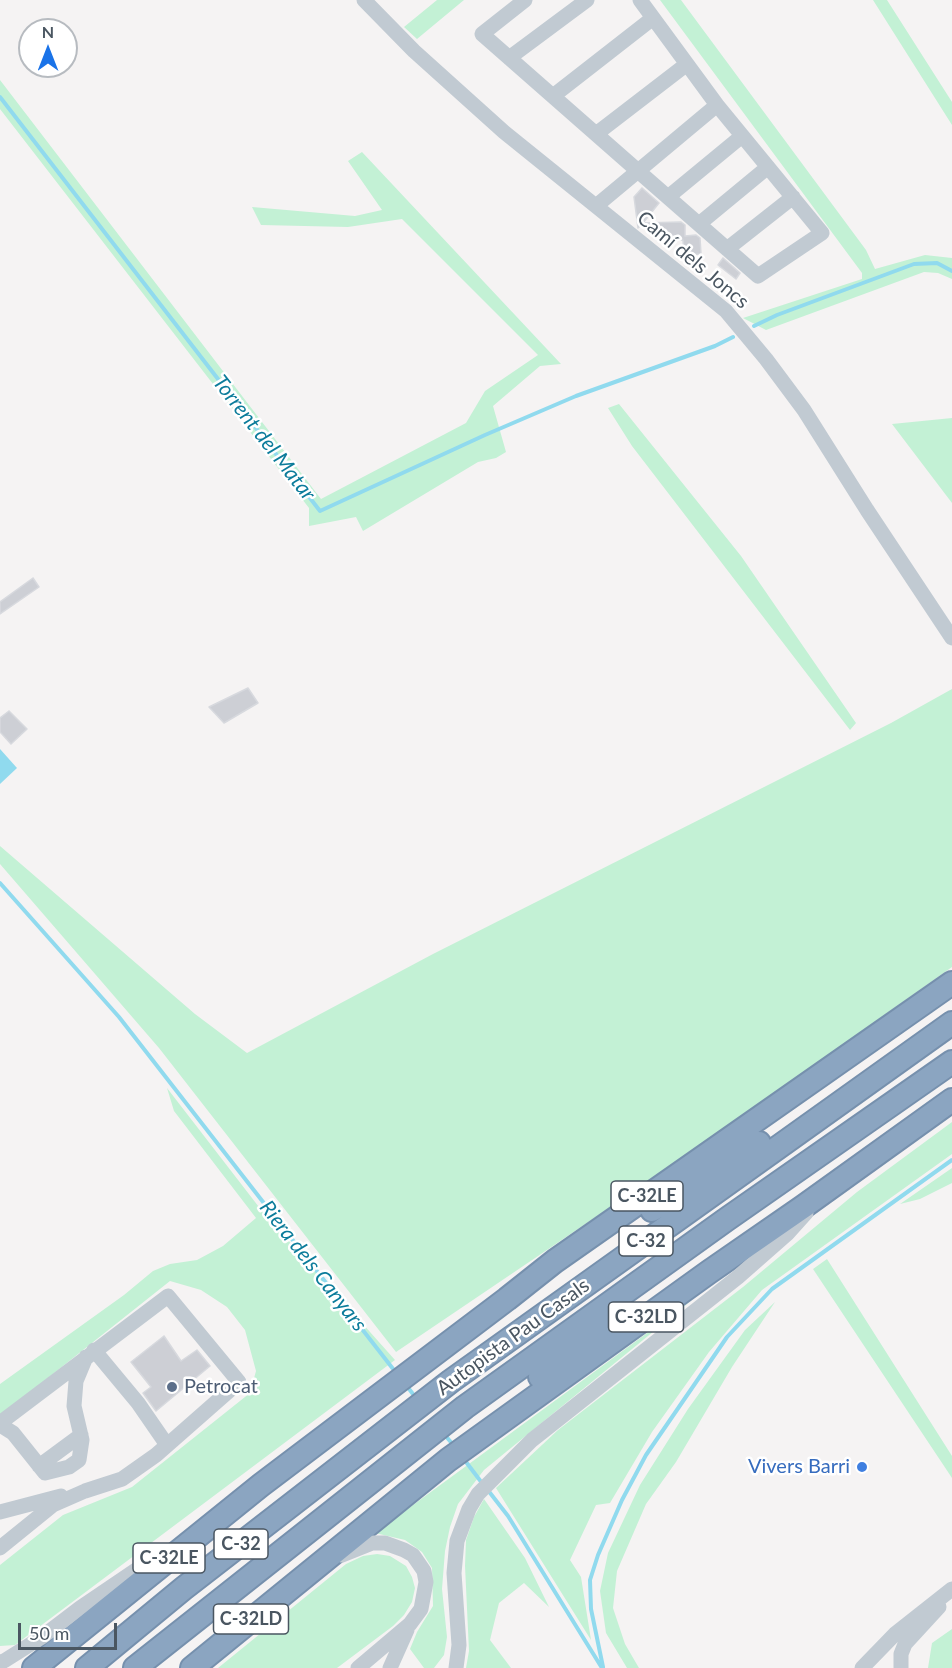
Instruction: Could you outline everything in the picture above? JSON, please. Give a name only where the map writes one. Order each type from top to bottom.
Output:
[{"type":"highway","name":"C-32LE","points":[[34,1668],[261,1485],[555,1261],[952,983]]},
{"type":"highway","name":"Autopista Pau Casals","points":[[87,1668],[184,1588],[456,1377],[952,1023]]},
{"type":"highway","name":"Autopista Pau Casals","points":[[135,1668],[472,1402],[727,1219],[952,1062]]},
{"type":"highway","name":"C-32LD","points":[[490,1426],[952,1100]]},
{"type":"highway","name":"C-32","points":[[507,1299],[792,1122],[835,1105]]},
{"type":"highway","name":"C-32","points":[[443,1464],[490,1426],[547,1371],[643,1296],[727,1219]]},
{"type":"highway","name":"C-32LD","points":[[192,1668],[443,1464]]},
{"type":"street","name":"Camí dels Joncs","points":[[364,0],[414,51],[504,132],[726,311],[766,358],[804,410],[952,638]]},
{"type":"street","points":[[525,0],[482,34],[758,276],[822,233],[717,105],[640,0]]},
{"type":"street","points":[[509,58],[587,0]]},
{"type":"street","points":[[553,96],[653,18]]},
{"type":"street","points":[[596,134],[687,64]]},
{"type":"street","points":[[596,206],[717,105]]},
{"type":"street","points":[[668,197],[742,136]]},
{"type":"street","points":[[699,224],[768,167]]},
{"type":"street","points":[[727,249],[792,197]]},
{"type":"street","points":[[456,1668],[459,1645],[454,1573],[457,1541],[469,1509],[478,1494],[532,1440],[738,1277],[788,1233],[819,1195]]},
{"type":"street","points":[[0,1512],[85,1491],[122,1479],[167,1445],[239,1382],[168,1296],[90,1354],[0,1424],[13,1432],[45,1473],[69,1467],[79,1460],[81,1435],[74,1406],[76,1381],[90,1354]]},
{"type":"street","points":[[90,1354],[138,1403],[167,1445]]},
{"type":"street","points":[[0,1662],[42,1637],[80,1608],[261,1485]]},
{"type":"street","points":[[0,1548],[53,1505],[85,1491]]},
{"type":"street","points":[[310,1571],[360,1546],[372,1543],[385,1543],[404,1550],[419,1562],[426,1582],[421,1609],[410,1624],[390,1668]]},
{"type":"street","points":[[862,1668],[895,1634],[952,1588]]},
{"type":"street","points":[[900,1668],[901,1654],[905,1644],[952,1594]]},
{"type":"street","points":[[358,1668],[410,1624]]},
{"type":"green space","points":[[437,0],[464,0],[417,39],[404,27]]},
{"type":"green space","points":[[660,0],[681,0],[866,250],[875,269],[925,255],[952,258],[952,279],[938,273],[924,272],[766,330],[743,318],[862,279],[862,273]]},
{"type":"green space","points":[[873,0],[887,0],[952,102],[952,125]]},
{"type":"green space","points":[[0,80],[321,499],[466,423],[485,391],[538,355],[402,219],[348,227],[261,225],[252,207],[355,216],[382,210],[348,161],[362,152],[561,364],[540,366],[493,406],[506,452],[496,458],[478,462],[363,531],[356,517],[309,526],[309,508],[0,109]]},
{"type":"green space","points":[[619,404],[741,556],[856,723],[850,730],[632,446],[608,408]]},
{"type":"green space","points":[[952,418],[952,503],[892,424]]},
{"type":"green space","points":[[952,689],[952,967],[683,1158],[396,1352],[159,1048],[0,864],[0,846],[195,1014],[247,1053],[433,954],[891,723]]},
{"type":"green space","points":[[167,1088],[262,1211],[395,1360],[15,1645],[0,1646],[0,1565],[63,1515],[132,1487],[250,1393],[256,1371],[245,1330],[227,1307],[201,1290],[170,1281],[0,1416],[0,1384],[124,1295],[153,1271],[170,1264],[197,1260],[223,1246],[256,1218],[174,1111]]},
{"type":"green space","points":[[952,1122],[952,1154],[762,1290],[709,1352],[652,1432],[610,1503],[596,1505],[570,1560],[581,1577],[591,1640],[496,1488],[558,1430],[743,1287],[857,1192]]},
{"type":"green space","points":[[952,1168],[952,1183],[920,1199],[900,1204]]},
{"type":"green space","points":[[827,1259],[952,1456],[952,1478],[813,1269]]},
{"type":"green space","points":[[692,1300],[484,1470],[458,1504],[445,1551],[442,1589],[447,1637],[444,1655],[434,1668],[424,1668],[410,1649],[417,1632],[433,1606],[432,1568],[422,1552],[405,1540],[375,1533]]},
{"type":"green space","points":[[775,1302],[732,1367],[676,1462],[646,1504],[617,1571],[613,1608],[625,1644],[639,1668],[627,1668],[606,1633],[600,1591],[608,1553],[640,1485],[688,1409],[745,1330]]},
{"type":"green space","points":[[484,1499],[525,1558],[549,1607],[524,1583],[499,1603],[490,1640],[511,1668],[466,1668],[469,1651],[466,1540],[474,1517]]},
{"type":"green space","points":[[377,1554],[390,1556],[406,1566],[415,1588],[412,1602],[393,1626],[337,1668],[218,1668],[346,1564],[363,1556]]},
{"type":"green space","points":[[952,1629],[952,1668],[928,1668],[932,1643]]},
{"type":"water","points":[[0,749],[17,768],[0,784]]},
{"type":"building","points":[[642,188],[659,203],[643,223],[681,222],[685,225],[685,236],[696,235],[700,238],[701,254],[684,255],[683,240],[661,241],[642,225],[638,228],[634,197]]},
{"type":"building","points":[[723,258],[740,273],[736,279],[718,265]]},
{"type":"building","points":[[33,578],[39,587],[0,614],[0,602]]},
{"type":"building","points":[[248,688],[258,703],[224,723],[209,707]]},
{"type":"building","points":[[9,711],[27,729],[11,744],[0,732],[0,718]]},
{"type":"building","points":[[164,1336],[181,1361],[197,1350],[210,1366],[156,1411],[143,1393],[151,1387],[131,1362]]},
{"type":"waterway","name":"Torrent del Matar","points":[[0,97],[320,511],[576,396],[715,346],[733,337]]},
{"type":"waterway","points":[[754,326],[777,315],[914,264],[937,263],[952,271]]},
{"type":"waterway","name":"Riera dels Canyars","points":[[0,883],[119,1017],[397,1374]]},
{"type":"waterway","points":[[603,1667],[591,1609],[590,1580],[598,1555],[622,1500],[646,1455],[727,1337],[772,1289],[952,1160]]},
{"type":"waterway","name":"Riera dels Canyars","points":[[406,1385],[416,1398]]},
{"type":"waterway","name":"Riera dels Canyars","points":[[444,1434],[455,1447]]},
{"type":"waterway","name":"Riera dels Canyars","points":[[463,1458],[482,1483]]},
{"type":"waterway","name":"Riera dels Canyars","points":[[487,1489],[508,1516],[602,1668]]},
{"type":"place","name":"Petrocat","points":[[172,1387]]},
{"type":"place","name":"Vivers Barri","points":[[862,1467]]}]
